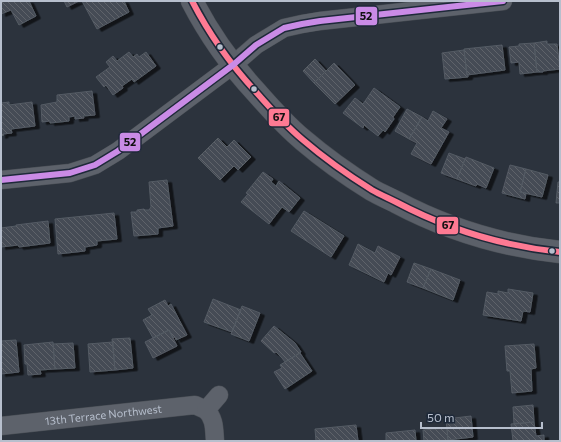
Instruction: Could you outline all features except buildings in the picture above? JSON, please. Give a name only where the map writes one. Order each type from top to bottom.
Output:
[{"type":"street","points":[[192,1],[211,35],[245,80],[270,108],[302,139],[336,166],[372,190],[413,211],[452,227],[497,241],[540,250],[560,252]]},
{"type":"street","points":[[1,180],[70,173],[95,165],[118,151],[233,65],[256,45],[284,28],[302,24],[503,1]]},
{"type":"street","points":[[215,441],[213,420],[206,410],[219,395]]},
{"type":"street","name":"13th Terrace Northwest","points":[[1,426],[195,405],[206,410]]},
{"type":"transit line","name":"67","points":[[192,1],[221,49],[267,104],[297,135],[345,172],[378,193],[415,212],[455,228],[497,241],[560,252]]},
{"type":"transit line","name":"52","points":[[1,180],[70,173],[95,165],[118,151],[233,65],[256,45],[284,28],[320,21],[503,1]]}]
